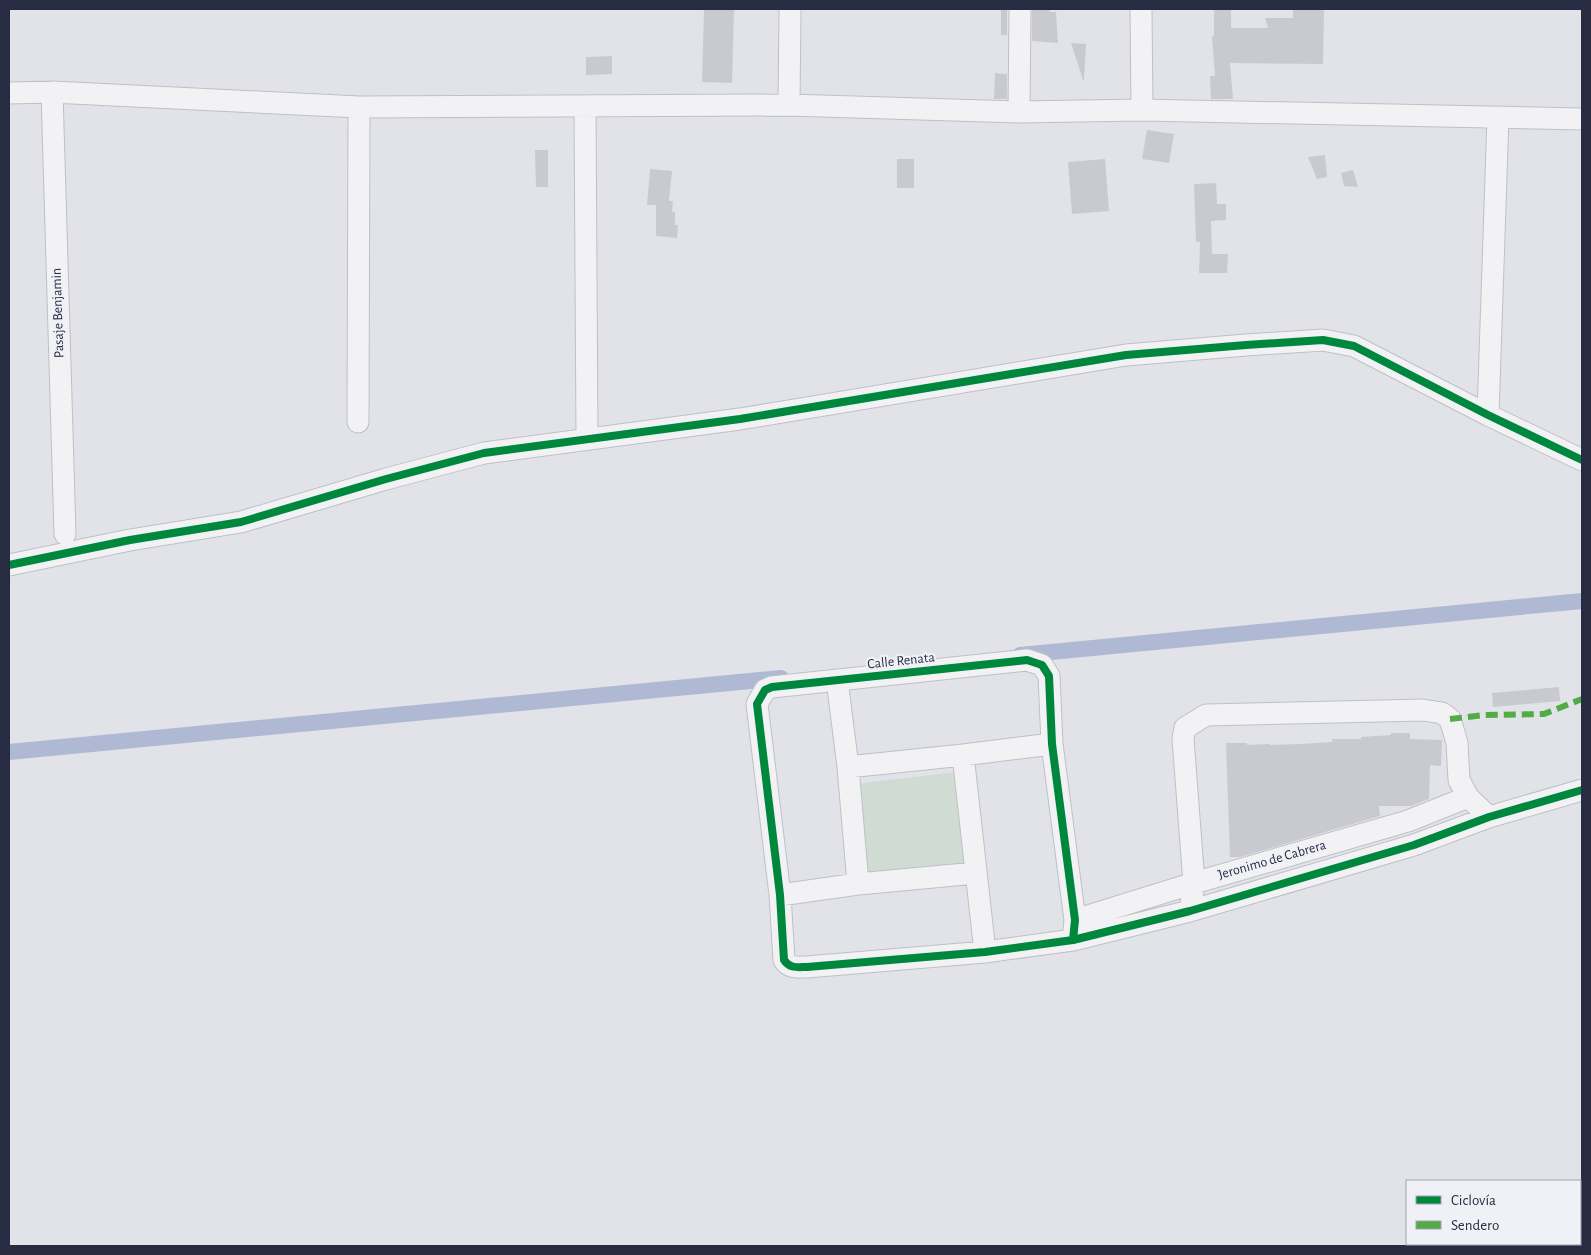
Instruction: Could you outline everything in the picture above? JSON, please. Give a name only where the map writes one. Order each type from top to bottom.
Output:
[{"type":"street","points":[[789,105],[790,9]]},
{"type":"street","points":[[1019,112],[1020,9]]},
{"type":"street","points":[[1141,9],[1142,110]]},
{"type":"street","points":[[9,93],[52,92],[359,107],[789,105],[1019,112],[1142,110],[1582,119]]},
{"type":"street","name":"Pasaje Benjamin","points":[[52,92],[65,534]]},
{"type":"street","points":[[358,422],[359,107]]},
{"type":"street","points":[[585,107],[587,439]]},
{"type":"street","points":[[1488,415],[1498,117]]},
{"type":"street","points":[[9,565],[130,540],[241,522],[386,478],[484,453],[740,419],[1126,355],[1323,340],[1354,346],[1488,415],[1582,460]]},
{"type":"street","name":"Calle Renata","points":[[780,895],[757,704],[764,690],[772,687],[1027,660],[1042,665],[1049,676],[1052,744]]},
{"type":"street","points":[[837,680],[848,767],[858,884]]},
{"type":"street","points":[[1190,911],[1194,883],[1182,739],[1185,728],[1206,715],[1423,710],[1442,713],[1450,719],[1457,743],[1459,780],[1468,797],[1489,817]]},
{"type":"street","points":[[848,767],[1052,744],[1074,930]]},
{"type":"street","points":[[963,755],[985,952]]},
{"type":"street","points":[[976,873],[858,884],[780,895],[784,960],[792,967],[807,968],[985,952],[1074,930],[1190,911],[1414,845],[1489,817],[1582,790]]},
{"type":"street","name":"Jeronimo de Cabrera","points":[[1074,930],[1194,883],[1408,821],[1468,797]]},
{"type":"shaded area","points":[[957,772],[973,877],[868,887],[856,790],[862,783]]},
{"type":"building","points":[[704,9],[734,9],[732,83],[702,82]]},
{"type":"building","points":[[1034,9],[1050,9],[1050,12],[1056,12],[1058,43],[1032,41],[1032,11]]},
{"type":"building","points":[[1214,9],[1231,9],[1231,28],[1268,28],[1265,18],[1293,18],[1293,9],[1324,9],[1323,64],[1230,63],[1233,99],[1211,99],[1210,76],[1215,76],[1212,36],[1214,36]]},
{"type":"building","points":[[1001,10],[1007,10],[1007,35],[1001,35]]},
{"type":"building","points":[[1071,43],[1086,44],[1084,80],[1083,80]]},
{"type":"building","points":[[612,56],[612,74],[586,75],[586,57]]},
{"type":"building","points":[[995,73],[1007,74],[1007,99],[994,99]]},
{"type":"building","points":[[1147,130],[1174,134],[1169,163],[1142,159]]},
{"type":"building","points":[[535,150],[548,150],[548,187],[536,187]]},
{"type":"building","points":[[1325,155],[1327,177],[1317,179],[1308,157]]},
{"type":"building","points":[[897,159],[914,159],[914,188],[897,188]]},
{"type":"building","points":[[1105,159],[1109,211],[1072,214],[1068,162]]},
{"type":"building","points":[[650,169],[672,171],[669,201],[673,201],[672,212],[675,212],[675,225],[678,225],[677,238],[656,236],[656,205],[647,205]]},
{"type":"building","points":[[1353,170],[1358,187],[1344,186],[1341,173]]},
{"type":"building","points":[[1216,183],[1217,204],[1226,204],[1226,220],[1211,221],[1212,254],[1228,254],[1227,273],[1199,273],[1200,242],[1196,242],[1194,184]]},
{"type":"building","points":[[1559,687],[1560,701],[1493,707],[1492,693]]},
{"type":"building","points":[[1391,733],[1410,733],[1410,739],[1442,740],[1441,766],[1430,765],[1429,799],[1411,806],[1379,806],[1380,816],[1240,857],[1230,857],[1226,743],[1247,743],[1247,745],[1300,744],[1332,742],[1332,739],[1361,739],[1361,737],[1391,735]]},
{"type":"waterway","points":[[1020,655],[1582,601]]},
{"type":"waterway","points":[[9,752],[781,678]]},
{"type":"marked path","points":[[1450,719],[1485,715],[1544,714],[1582,699]]},
{"type":"cycle path","points":[[9,565],[130,540],[241,522],[386,479],[484,453],[740,419],[1126,355],[1246,345],[1323,340],[1354,346],[1488,415],[1582,460]]},
{"type":"cycle path","points":[[1073,940],[1075,920],[1052,744],[1049,676],[1042,665],[1027,660],[772,687],[765,690],[757,704],[780,895],[784,960],[794,967],[985,952],[1073,940],[1190,911],[1414,845],[1489,817],[1582,790]]}]
